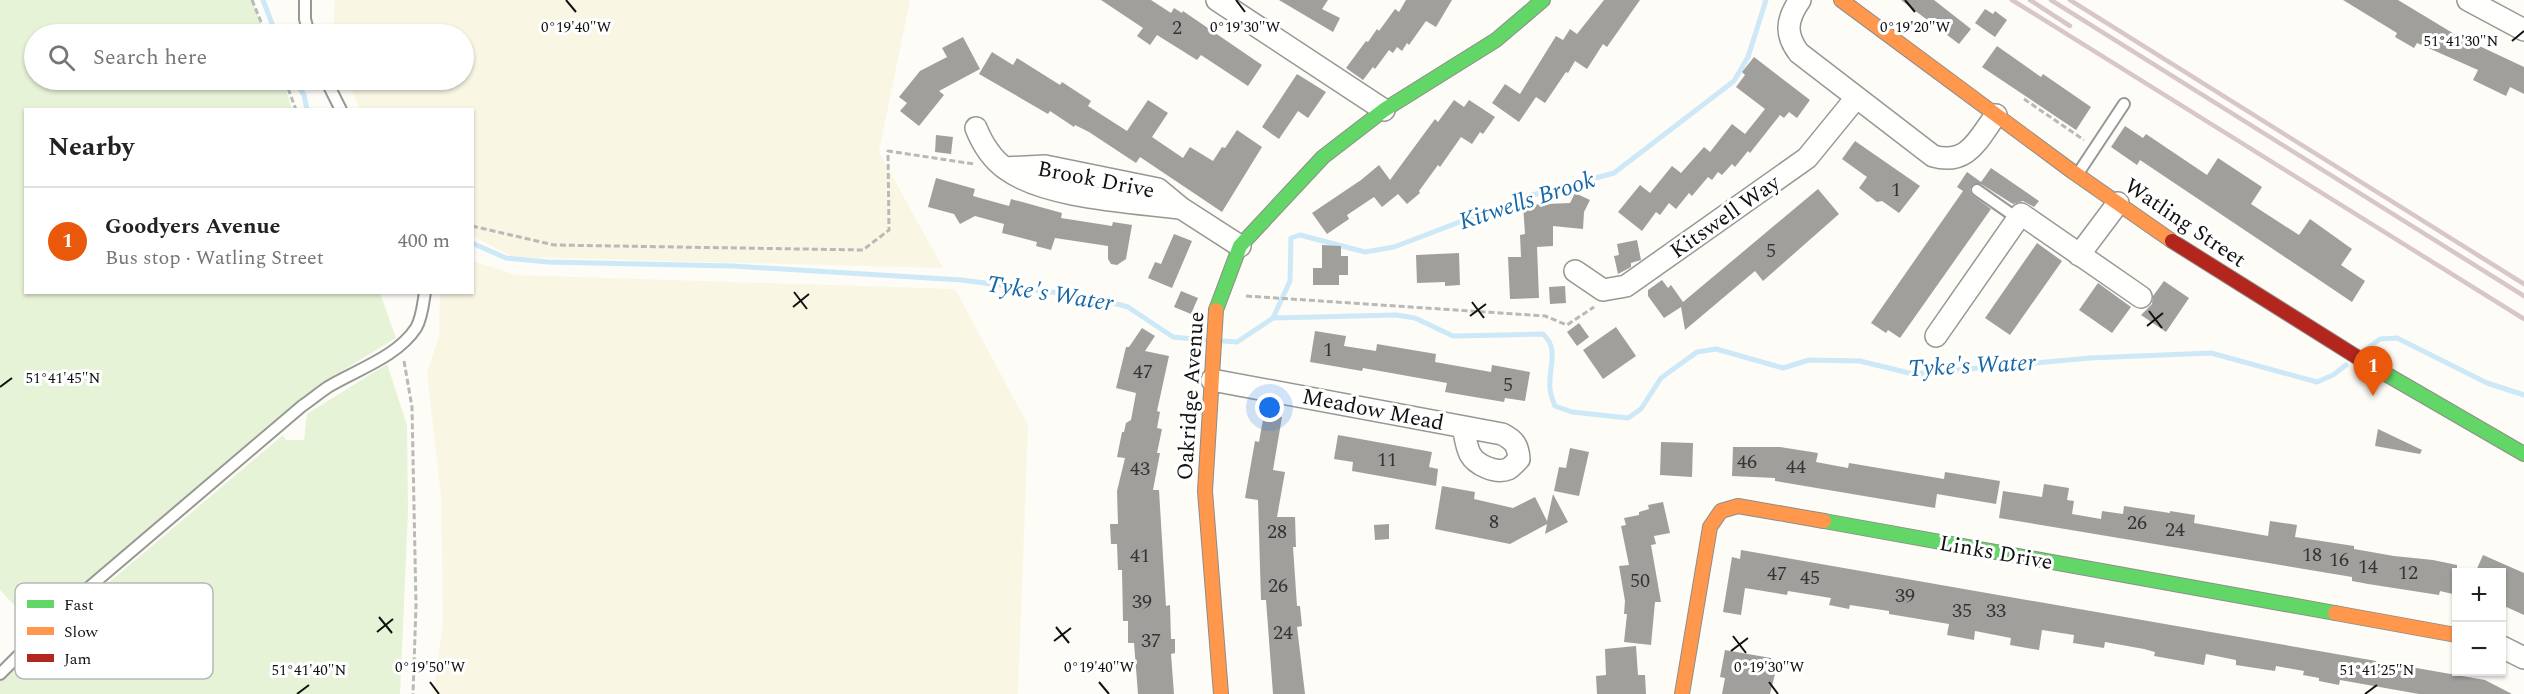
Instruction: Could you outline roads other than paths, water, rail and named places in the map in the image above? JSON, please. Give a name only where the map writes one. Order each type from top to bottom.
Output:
[{"type":"street","points":[[1217,0],[1384,110]]},
{"type":"street","name":"Oakridge Avenue","points":[[1221,694],[1205,491],[1214,330],[1220,294],[1240,246],[1323,157],[1384,110],[1496,40],[1543,0]]},
{"type":"street","points":[[1800,0],[1789,23],[1790,41],[1799,53],[1933,156],[1959,157],[1966,153],[1996,115]]},
{"type":"street","name":"Watling Street","points":[[1841,0],[1861,9],[1996,115],[2078,175],[2241,286],[2333,343],[2524,454]]},
{"type":"street","points":[[2468,0],[2524,30]]},
{"type":"street","name":"Kitswell Way","points":[[1575,271],[1603,290],[1620,289],[1795,168],[1822,142],[1856,98]]},
{"type":"street","name":"Brook Drive","points":[[976,128],[983,144],[1005,168],[1032,183],[1083,195],[1181,208],[1240,246]]},
{"type":"street","points":[[2079,255],[2118,203]]},
{"type":"street","points":[[1936,336],[2020,214],[2141,297]]},
{"type":"street","name":"Meadow Mead","points":[[1212,380],[1463,427]]},
{"type":"street","name":"Links Drive","points":[[1682,694],[1710,526],[1721,512],[1738,506],[2452,634]]},
{"type":"street","points":[[2506,649],[2524,658]]},
{"type":"lane","points":[[305,0],[306,24]]},
{"type":"lane","points":[[331,90],[340,108]]},
{"type":"lane","points":[[2078,175],[2124,104]]},
{"type":"lane","points":[[1977,190],[2017,218]]},
{"type":"lane","points":[[94,583],[302,406],[328,387],[386,355],[401,343],[416,329],[422,314],[425,294]]},
{"type":"lane","points":[[0,674],[15,659]]},
{"type":"waterway","name":"Tyke's Water","points":[[263,0],[272,24]]},
{"type":"waterway","name":"Kitwells Brook","points":[[1273,318],[1290,281],[1291,238],[1300,235],[1365,252],[1394,247],[1525,197],[1614,173],[1734,81],[1748,57],[1766,0]]},
{"type":"waterway","name":"Tyke's Water","points":[[301,90],[307,108]]},
{"type":"waterway","name":"Tyke's Water","points":[[474,244],[506,258],[548,262],[732,266],[962,280],[1095,298],[1128,307],[1173,337],[1204,340]]},
{"type":"waterway","name":"Tyke's Water","points":[[1223,341],[1237,342],[1273,318],[1396,315],[1415,318],[1453,336],[1543,334],[1551,346],[1550,388],[1555,406],[1572,412],[1628,418],[1641,409],[1661,378],[1697,352],[1716,349],[1783,368],[1809,360],[1860,361],[1913,374],[2090,358],[2211,353],[2317,382],[2333,375],[2346,365]]},
{"type":"waterway","name":"Tyke's Water","points":[[2365,350],[2380,339],[2397,338],[2487,383],[2524,395]]},
{"type":"railway","points":[[2012,0],[2524,319]]},
{"type":"railway","points":[[2030,0],[2070,26]]},
{"type":"railway","points":[[2051,0],[2524,296]]},
{"type":"railway","points":[[2070,0],[2524,284]]},
{"type":"place","name":"Goodyers Avenue","points":[[2373,396]]}]
